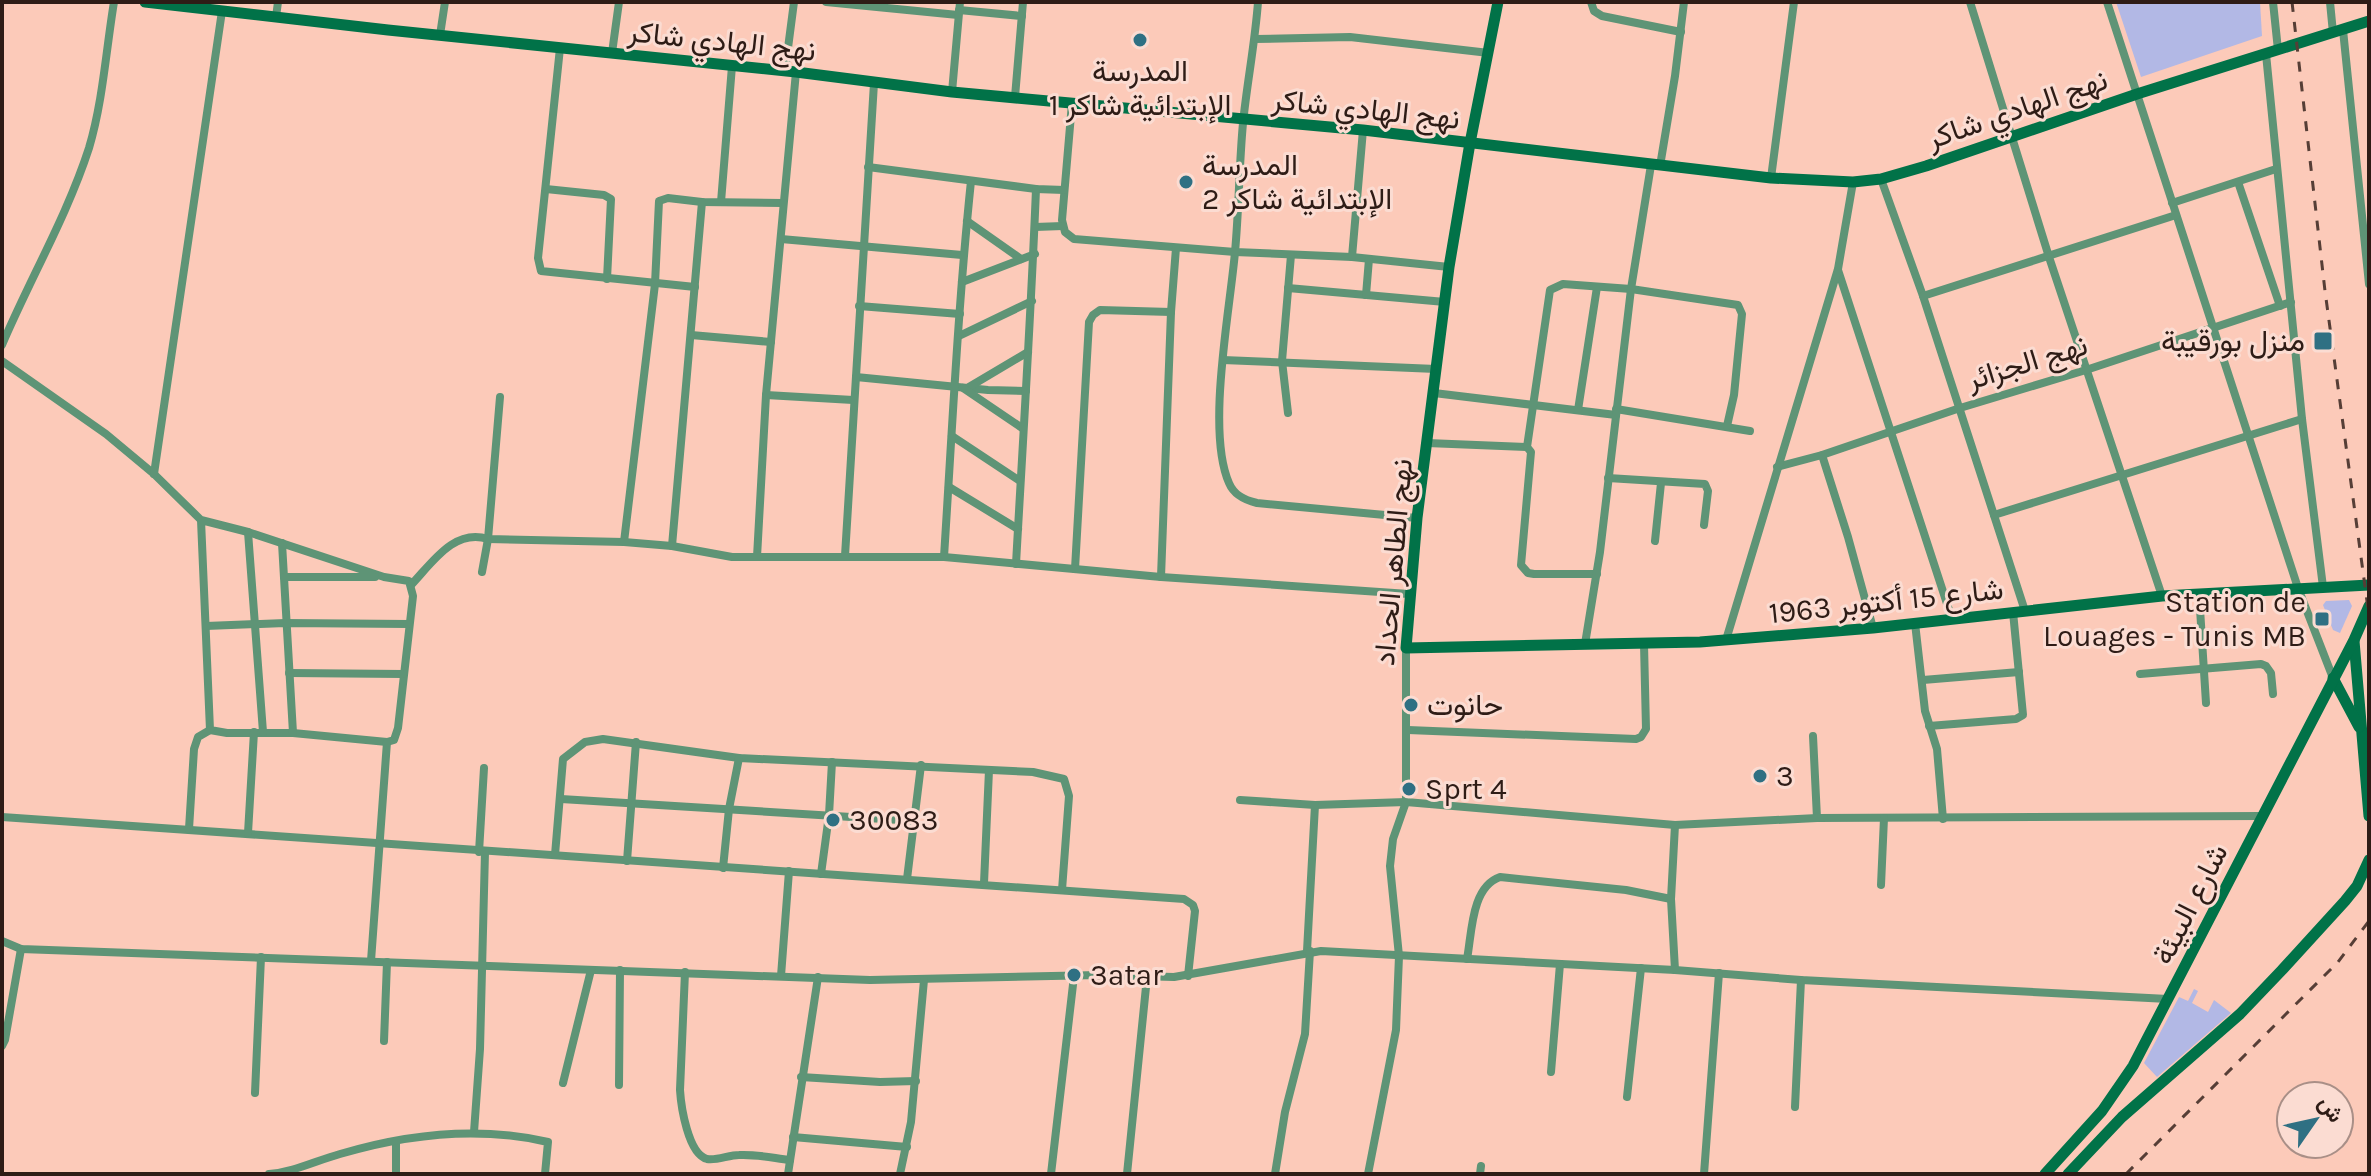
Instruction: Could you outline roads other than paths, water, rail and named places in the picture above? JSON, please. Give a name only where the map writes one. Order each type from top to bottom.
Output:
[{"type":"street","points":[[2,345],[63,212],[89,146],[97,114],[114,2]]},
{"type":"street","name":"نهج الهادي شاكر","points":[[145,2],[215,7],[276,17],[952,92],[1363,130],[1771,178],[1853,182],[1881,179],[2369,21]]},
{"type":"street","points":[[276,17],[278,2]]},
{"type":"street","points":[[440,35],[445,2]]},
{"type":"street","points":[[612,53],[619,2]]},
{"type":"street","points":[[757,557],[766,395],[781,239],[794,2]]},
{"type":"street","points":[[826,2],[918,6],[1022,16]]},
{"type":"street","points":[[1015,97],[1023,2]]},
{"type":"street","points":[[1258,2],[1243,121],[1235,252],[1223,360],[1220,426],[1230,485],[1236,494],[1257,503],[1417,518]]},
{"type":"street","name":"نهج الطاهر الحداد","points":[[1368,1174],[1396,1030],[1399,956],[1390,882],[1390,852],[1406,802],[1406,648],[1417,518],[1449,267],[1498,2]]},
{"type":"street","points":[[1591,2],[1594,11],[1602,16],[1681,32]]},
{"type":"street","points":[[1585,644],[1597,574],[1631,289],[1681,32],[1684,2]]},
{"type":"street","points":[[1771,178],[1794,2]]},
{"type":"street","points":[[1970,2],[2049,257],[2162,596]]},
{"type":"street","points":[[2107,2],[2298,588],[2333,678],[2362,734]]},
{"type":"street","points":[[2273,2],[2276,169],[2323,587]]},
{"type":"street","points":[[2330,2],[2338,32],[2369,284]]},
{"type":"street","points":[[154,474],[215,7]]},
{"type":"street","points":[[952,92],[959,9]]},
{"type":"street","points":[[1255,39],[1350,37],[1489,53]]},
{"type":"street","points":[[560,48],[538,258],[541,271],[695,287]]},
{"type":"street","points":[[721,202],[732,66]]},
{"type":"street","points":[[845,556],[874,83]]},
{"type":"street","points":[[1072,103],[1063,226],[1069,236],[1081,240],[1176,248],[1352,257],[1449,267]]},
{"type":"street","points":[[1352,257],[1363,130]]},
{"type":"street","points":[[868,167],[1064,190]]},
{"type":"street","points":[[2172,203],[2276,169]]},
{"type":"street","points":[[1881,179],[1960,408],[1994,515],[2019,612],[2019,672],[2024,712],[2019,718],[1929,726]]},
{"type":"street","points":[[944,557],[952,436],[962,387],[959,336],[962,255],[971,181]]},
{"type":"street","points":[[1726,640],[1838,269],[1853,182]]},
{"type":"street","points":[[2238,182],[2280,306]]},
{"type":"street","points":[[546,189],[604,195],[611,199],[607,279]]},
{"type":"street","points":[[1016,564],[1035,254],[1036,189]]},
{"type":"street","points":[[624,542],[655,284],[660,199],[782,203]]},
{"type":"street","points":[[672,546],[702,202]]},
{"type":"street","points":[[1923,296],[2176,215]]},
{"type":"street","points":[[967,221],[1021,259]]},
{"type":"street","points":[[1035,227],[1063,226]]},
{"type":"street","points":[[781,239],[962,255]]},
{"type":"street","points":[[1161,577],[1176,248]]},
{"type":"street","points":[[962,282],[1035,254]]},
{"type":"street","points":[[1288,413],[1282,361],[1291,255]]},
{"type":"street","points":[[1366,295],[1369,259]]},
{"type":"street","points":[[1838,269],[1952,619]]},
{"type":"street","points":[[1597,574],[1534,574],[1524,569],[1521,558],[1531,452],[1527,447],[1550,290],[1563,284],[1631,289],[1730,302],[1740,307],[1734,395],[1727,426]]},
{"type":"street","points":[[1578,410],[1597,287]]},
{"type":"street","points":[[1288,288],[1445,302]]},
{"type":"street","points":[[959,336],[1032,301]]},
{"type":"street","name":"نهج الجزائر","points":[[1777,467],[1891,433],[2291,302]]},
{"type":"street","points":[[859,306],[960,314]]},
{"type":"street","points":[[1075,569],[1091,318],[1100,310],[1171,312]]},
{"type":"street","points":[[691,335],[771,342]]},
{"type":"street","points":[[962,387],[1028,352]]},
{"type":"street","points":[[1223,360],[1436,369]]},
{"type":"street","points":[[2,361],[87,420],[154,474],[201,520],[248,532],[384,577]]},
{"type":"street","points":[[856,377],[1026,391]]},
{"type":"street","points":[[962,387],[1022,428]]},
{"type":"street","points":[[1434,393],[1533,406],[1616,412],[1750,431]]},
{"type":"street","points":[[766,395],[853,400]]},
{"type":"street","points":[[482,572],[488,539],[500,397]]},
{"type":"street","points":[[1994,515],[2302,419]]},
{"type":"street","points":[[952,436],[1020,481]]},
{"type":"street","points":[[1427,443],[1527,447]]},
{"type":"street","points":[[1822,455],[1873,628]]},
{"type":"street","points":[[1608,478],[1707,485],[1704,525]]},
{"type":"street","points":[[1655,541],[1661,483]]},
{"type":"street","points":[[949,487],[1018,529]]},
{"type":"street","points":[[201,520],[210,730]]},
{"type":"street","points":[[248,532],[258,732],[248,833]]},
{"type":"street","points":[[411,585],[454,543],[473,536],[488,539],[624,542],[672,546],[713,555],[757,557],[944,557],[1161,577],[1409,594]]},
{"type":"street","points":[[282,543],[293,733]]},
{"type":"street","points":[[189,829],[195,743],[210,730],[293,733],[387,742],[392,742],[396,735],[413,596],[411,585],[406,580],[384,577],[284,577]]},
{"type":"street","name":"شارع 15 أكتوبر 1963","points":[[1406,648],[1726,640],[1873,628],[2162,596],[2369,585]]},
{"type":"street","points":[[2199,593],[2206,703]]},
{"type":"street","name":"شارع البيئة","points":[[2045,1174],[2109,1102],[2133,1066],[2369,606]]},
{"type":"street","points":[[1915,623],[1929,726],[1937,749],[1943,819]]},
{"type":"street","points":[[206,626],[409,624]]},
{"type":"street","name":"شارع البيئة","points":[[2354,640],[2369,816]]},
{"type":"street","points":[[1408,730],[1636,739],[1646,729],[1644,644]]},
{"type":"street","points":[[2140,674],[2266,666],[2271,673],[2273,694]]},
{"type":"street","points":[[1923,680],[2019,672]]},
{"type":"street","points":[[289,673],[403,674]]},
{"type":"street","points":[[1813,736],[1817,818]]},
{"type":"street","points":[[555,855],[561,765],[566,755],[594,740],[636,742],[739,758],[921,765],[1054,775],[1064,779],[1069,796],[1062,890]]},
{"type":"street","points":[[371,961],[387,742]]},
{"type":"street","points":[[627,861],[636,742]]},
{"type":"street","points":[[723,868],[729,809],[739,758]]},
{"type":"street","points":[[821,874],[832,762]]},
{"type":"street","points":[[907,879],[921,765]]},
{"type":"street","points":[[474,1132],[478,1090],[484,768]]},
{"type":"street","points":[[984,883],[989,770]]},
{"type":"street","points":[[561,799],[916,821]]},
{"type":"street","points":[[1240,800],[1315,805],[1406,802],[1675,825],[1817,818],[2262,816]]},
{"type":"street","points":[[1275,1174],[1285,1112],[1305,1034],[1315,805]]},
{"type":"street","points":[[2,817],[1162,896],[1189,901],[1193,905],[1195,919],[1188,976]]},
{"type":"street","points":[[1881,885],[1884,818]]},
{"type":"street","points":[[1675,825],[1671,899],[1675,970]]},
{"type":"street","points":[[2061,1158],[2070,1171],[2122,1117],[2240,1014],[2345,901],[2357,886],[2369,860]]},
{"type":"street","points":[[781,976],[789,871]]},
{"type":"street","points":[[1467,959],[1482,890],[1486,884],[1500,877],[1626,890],[1671,899]]},
{"type":"street","points":[[2,941],[21,949],[924,980],[1188,976],[1308,951],[2168,999]]},
{"type":"street","points":[[2,1046],[21,949]]},
{"type":"street","points":[[255,1093],[261,957]]},
{"type":"street","points":[[384,1041],[387,962]]},
{"type":"street","points":[[1551,1072],[1560,964]]},
{"type":"street","points":[[1627,1097],[1641,968]]},
{"type":"street","points":[[563,1083],[591,970]]},
{"type":"street","points":[[619,1085],[620,970]]},
{"type":"street","points":[[685,972],[680,1090],[681,1108],[691,1139],[701,1156],[707,1159],[740,1155],[790,1160]]},
{"type":"street","points":[[1704,1174],[1719,973]]},
{"type":"street","points":[[1051,1174],[1074,976]]},
{"type":"street","points":[[788,1174],[818,977]]},
{"type":"street","points":[[1127,1174],[1147,977]]},
{"type":"street","points":[[900,1174],[916,1081],[924,980]]},
{"type":"street","points":[[1795,1107],[1801,980]]},
{"type":"street","points":[[801,1077],[916,1081]]},
{"type":"street","points":[[269,1174],[287,1173],[340,1154],[424,1136],[474,1132],[548,1142],[545,1174]]},
{"type":"street","points":[[793,1137],[907,1147]]},
{"type":"street","points":[[396,1142],[396,1174]]},
{"type":"railway","points":[[2292,2],[2325,291],[2369,616]]},
{"type":"railway","points":[[2126,1174],[2338,962],[2369,921]]},
{"type":"place","name":"المدرسة الإبتدائية شاكر 1","points":[[1140,40]]},
{"type":"place","name":"المدرسة الإبتدائية شاكر 2","points":[[1186,182]]},
{"type":"place","name":"منزل بورقيبة","points":[[2323,341]]},
{"type":"place","name":"Station de Louages - Tunis MB","points":[[2322,619]]},
{"type":"place","name":"حانوت","points":[[1411,705]]},
{"type":"place","name":"3","points":[[1760,776]]},
{"type":"place","name":"Sprt 4","points":[[1409,789]]},
{"type":"place","name":"30083","points":[[833,820]]},
{"type":"place","name":"3atar","points":[[1074,975]]}]
